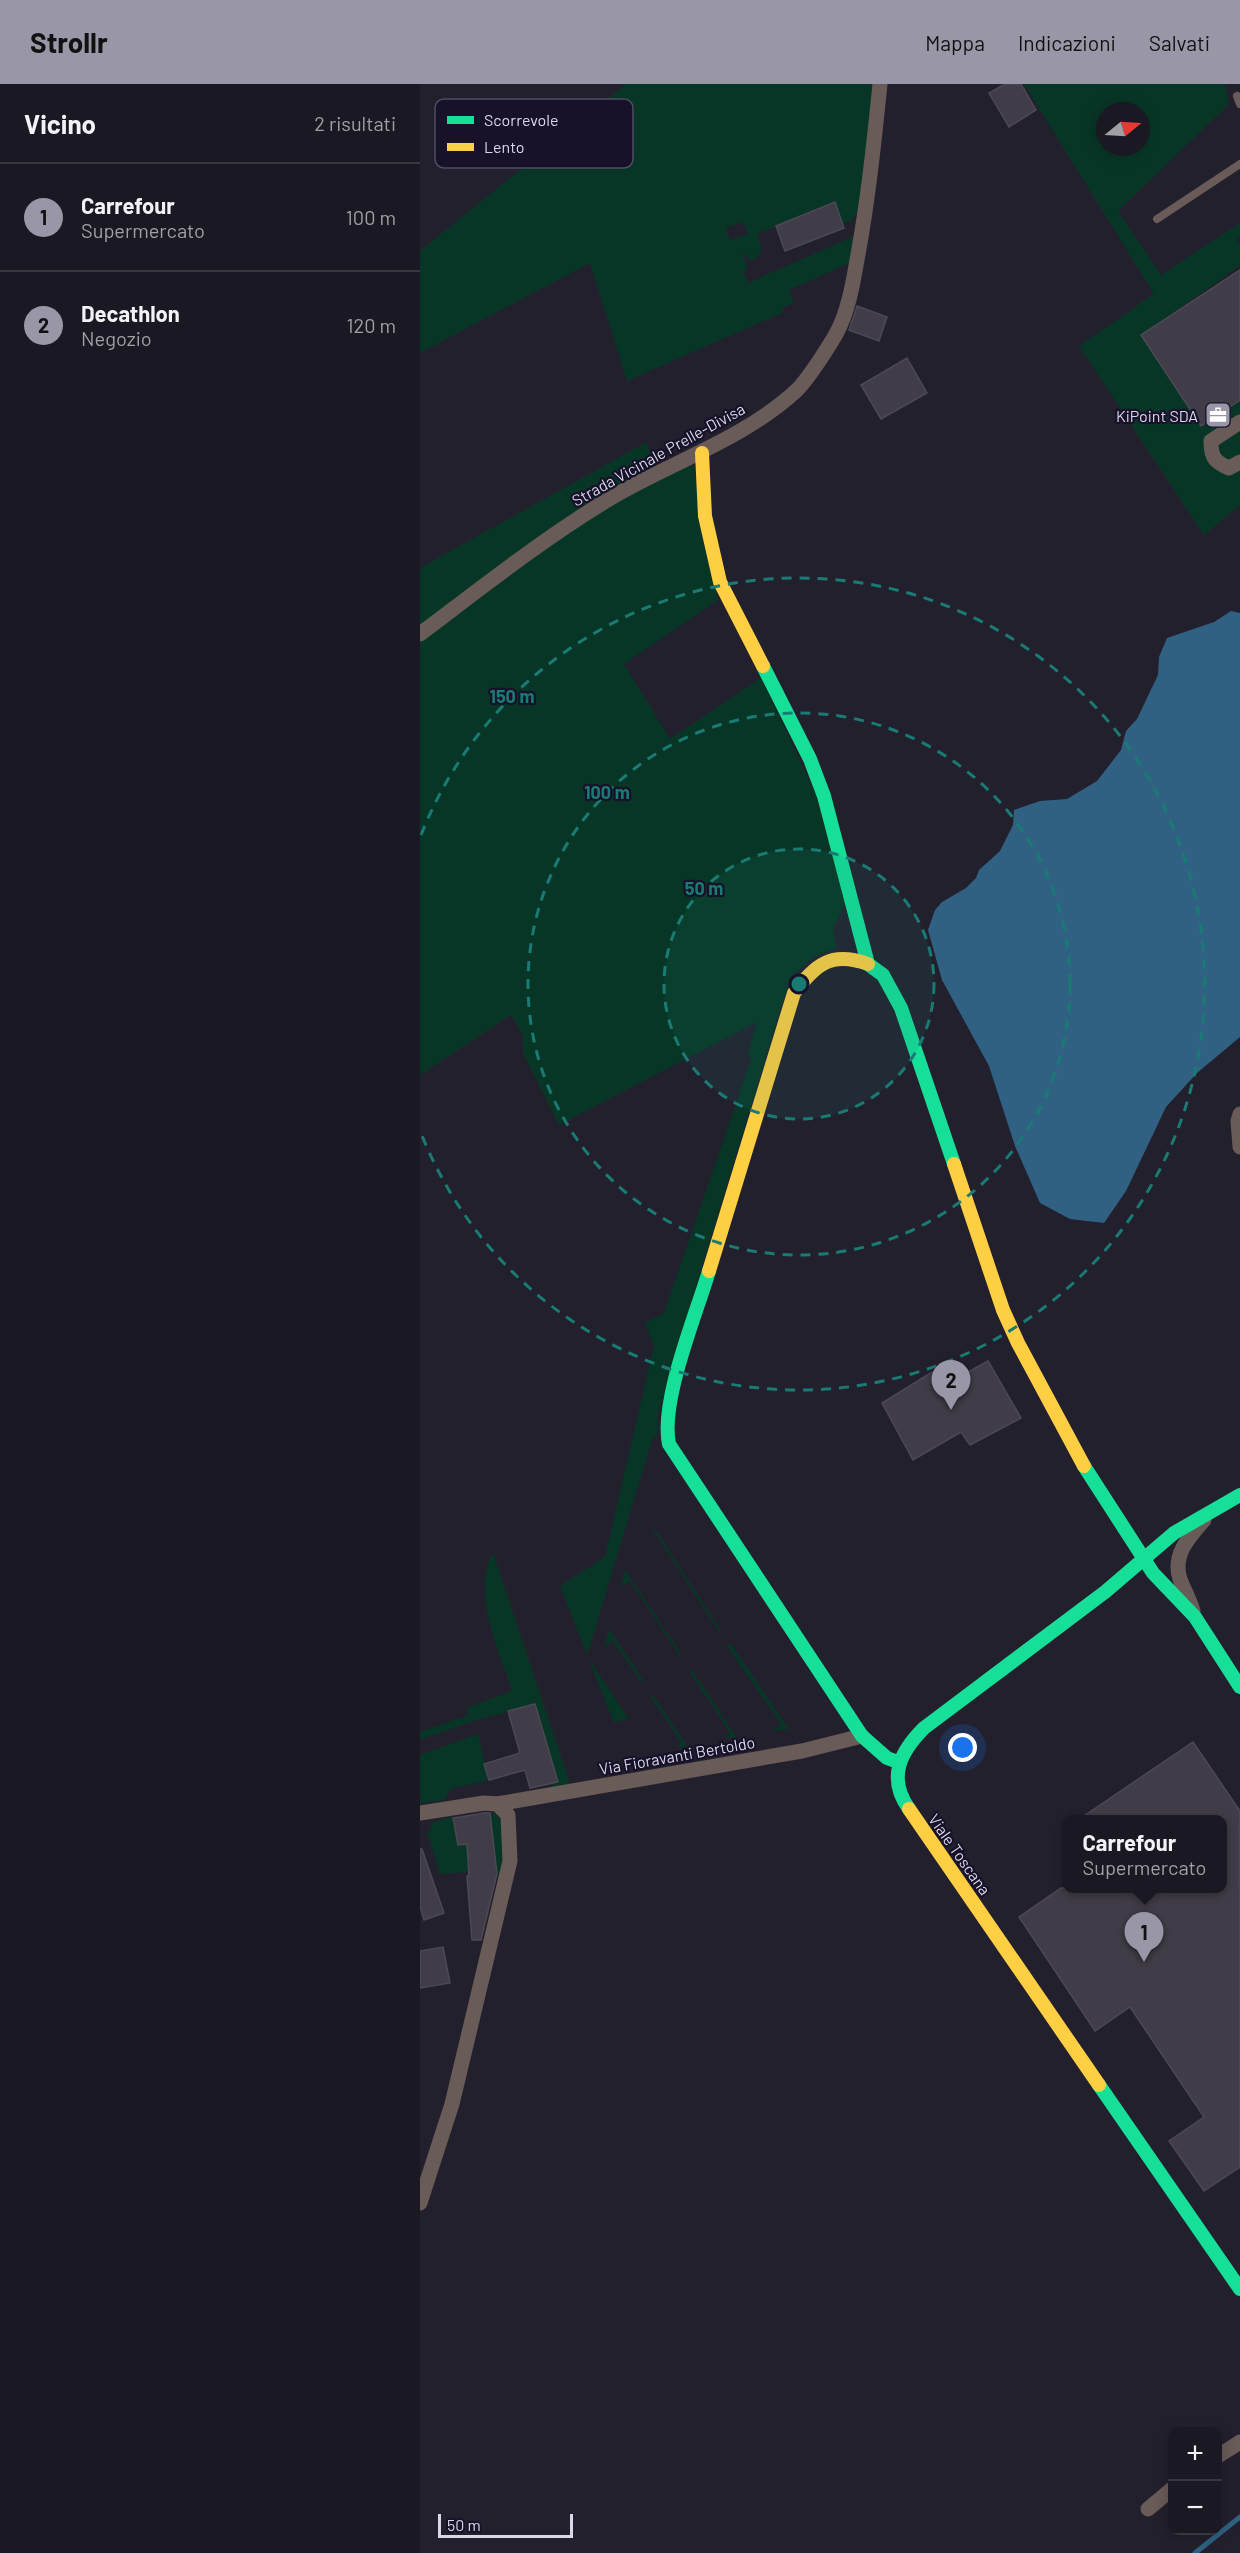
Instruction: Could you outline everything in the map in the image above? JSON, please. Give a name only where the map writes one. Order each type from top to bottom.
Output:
[{"type":"street","name":"Strada Vicinale Prelle-Divisa","points":[[420,634],[490,581],[607,500],[641,480],[702,453],[749,426],[798,389],[837,333],[853,285],[868,201],[880,84]]},
{"type":"street","points":[[1240,422],[1211,441],[1211,454],[1216,462],[1230,468],[1240,462]]},
{"type":"street","points":[[702,453],[705,516],[720,582],[810,759],[824,795],[868,964]]},
{"type":"street","points":[[1240,1495],[1174,1533],[1143,1558],[1105,1592],[924,1728],[909,1742],[898,1762],[887,1758],[862,1736],[669,1444],[667,1434],[670,1398],[794,993],[807,975],[822,962],[848,958],[868,964],[883,975],[901,1008],[1003,1310],[1018,1343],[1082,1463],[1143,1558],[1153,1573],[1195,1617],[1240,1687]]},
{"type":"street","points":[[1240,1114],[1238,1121],[1240,1148]]},
{"type":"street","points":[[1195,1617],[1190,1598],[1181,1582],[1178,1562],[1181,1549],[1210,1513]]},
{"type":"street","name":"Via Fioravanti Bertoldo","points":[[420,1813],[490,1804],[802,1751],[862,1736]]},
{"type":"street","name":"Viale Toscana","points":[[898,1762],[898,1786],[906,1805],[1240,2289]]},
{"type":"street","points":[[420,2203],[452,2104],[510,1862],[508,1815],[490,1804]]},
{"type":"street","points":[[1222,2454],[1240,2442]]},
{"type":"street","points":[[1148,2509],[1168,2493]]},
{"type":"lane","points":[[1157,219],[1240,164]]},
{"type":"green space","points":[[626,84],[874,84],[860,205],[853,220],[842,224],[834,203],[757,234],[762,249],[756,259],[750,260],[742,252],[748,269],[743,271],[748,283],[859,234],[854,261],[789,290],[794,303],[782,308],[784,312],[627,381],[590,263],[420,353],[420,251],[522,168],[633,168],[633,99],[607,99]],"holes":[[[743,222],[748,234],[730,240],[726,228]]]},
{"type":"green space","points":[[1024,84],[1225,84],[1229,104],[1118,211],[1161,275],[1240,223],[1240,236],[1236,239],[1240,245],[1240,266],[1141,335],[1201,426],[1240,400],[1240,505],[1204,535],[1079,346],[1154,294]]},
{"type":"green space","points":[[647,442],[655,469],[420,626],[420,568]]},
{"type":"green space","points":[[689,465],[694,466],[718,600],[624,664],[670,739],[761,678],[816,795],[846,903],[833,929],[836,949],[808,961],[788,984],[658,1413],[657,1436],[653,1437],[587,1655],[560,1586],[605,1557],[654,1346],[645,1323],[664,1313],[751,1060],[748,1053],[757,1022],[559,1125],[523,1053],[523,1036],[511,1015],[420,1075],[420,642],[591,515]]},
{"type":"green space","points":[[655,1529],[720,1629],[718,1630],[653,1530]]},
{"type":"green space","points":[[493,1553],[570,1783],[553,1789],[552,1784],[557,1782],[535,1704],[474,1721],[420,1740],[420,1732],[468,1715],[467,1708],[512,1691],[494,1640],[486,1604],[487,1569]]},
{"type":"green space","points":[[625,1570],[682,1655],[680,1656],[630,1581],[621,1587]]},
{"type":"green space","points":[[609,1629],[643,1680],[641,1682],[613,1641],[604,1647]]},
{"type":"green space","points":[[731,1644],[789,1729],[773,1731],[781,1724],[727,1646]]},
{"type":"green space","points":[[588,1658],[628,1718],[614,1723]]},
{"type":"green space","points":[[692,1670],[737,1738],[724,1738],[731,1734],[689,1671]]},
{"type":"green space","points":[[653,1695],[687,1746],[677,1748],[681,1742],[651,1697]]},
{"type":"green space","points":[[478,1734],[489,1780],[450,1789],[445,1800],[420,1803],[420,1755]]},
{"type":"green space","points":[[490,1812],[497,1815],[502,1822],[504,1832],[504,1855],[499,1885]]},
{"type":"green space","points":[[452,1816],[458,1845],[467,1844],[469,1872],[440,1874],[427,1831],[432,1829],[430,1823]]},
{"type":"water","points":[[1231,611],[1240,613],[1240,1037],[1197,1073],[1166,1107],[1126,1191],[1104,1223],[1070,1219],[1040,1203],[1015,1146],[989,1066],[942,980],[928,930],[935,910],[942,902],[966,888],[976,878],[979,870],[1000,851],[1013,825],[1014,810],[1040,801],[1067,799],[1097,781],[1121,750],[1126,731],[1137,719],[1158,675],[1159,657],[1167,638],[1214,622]]},
{"type":"building","points":[[1005,84],[1021,84],[1036,110],[1009,127],[989,93]]},
{"type":"building","points":[[835,202],[844,228],[785,251],[776,226]]},
{"type":"building","points":[[1240,270],[1240,400],[1201,426],[1141,335]]},
{"type":"building","points":[[857,306],[887,317],[879,341],[849,330]]},
{"type":"building","points":[[907,358],[927,393],[881,419],[861,385]]},
{"type":"building","points":[[988,1361],[1021,1418],[970,1445],[961,1432],[913,1460],[882,1403],[932,1372],[941,1387]]},
{"type":"building","points":[[535,1704],[558,1782],[530,1788],[525,1770],[489,1780],[484,1764],[520,1753],[508,1711]]},
{"type":"building","points":[[1193,1742],[1240,1811],[1240,2167],[1204,2191],[1169,2141],[1204,2117],[1130,2007],[1095,2031],[1019,1917],[1061,1888],[1062,1893],[1227,1893],[1227,1815],[1085,1815]]},
{"type":"building","points":[[490,1813],[497,1874],[481,1940],[472,1940],[467,1844],[458,1845],[453,1818]]},
{"type":"building","points":[[420,1849],[422,1849],[444,1913],[424,1920],[420,1906]]},
{"type":"building","points":[[443,1947],[450,1983],[420,1988],[420,1951]]},
{"type":"waterway","points":[[1195,2553],[1240,2517]]},
{"type":"traffic: fast","points":[[763,666],[810,759],[824,796],[868,964],[883,975],[901,1008],[954,1164]]},
{"type":"traffic: fast","points":[[709,1271],[674,1382],[668,1426],[669,1444],[862,1736],[887,1758],[898,1762]]},
{"type":"traffic: fast","points":[[1084,1466],[1153,1573],[1195,1617],[1240,1687]]},
{"type":"traffic: fast","points":[[909,1809],[902,1798],[899,1787],[899,1766],[908,1746],[924,1728],[1105,1592],[1174,1533],[1240,1495]]},
{"type":"traffic: fast","points":[[1099,2085],[1240,2289]]},
{"type":"traffic: slow","points":[[702,453],[705,516],[720,582],[763,666]]},
{"type":"traffic: slow","points":[[709,1271],[794,993],[810,974],[825,963],[844,959],[868,964]]},
{"type":"traffic: slow","points":[[954,1164],[1003,1310],[1018,1343],[1084,1466]]},
{"type":"traffic: slow","points":[[909,1809],[1099,2085]]},
{"type":"place","name":"KiPoint SDA","points":[[1218,415]]},
{"type":"place","name":"Decathlon","points":[[951,1410]]},
{"type":"place","name":"Carrefour","points":[[1144,1962]]}]
